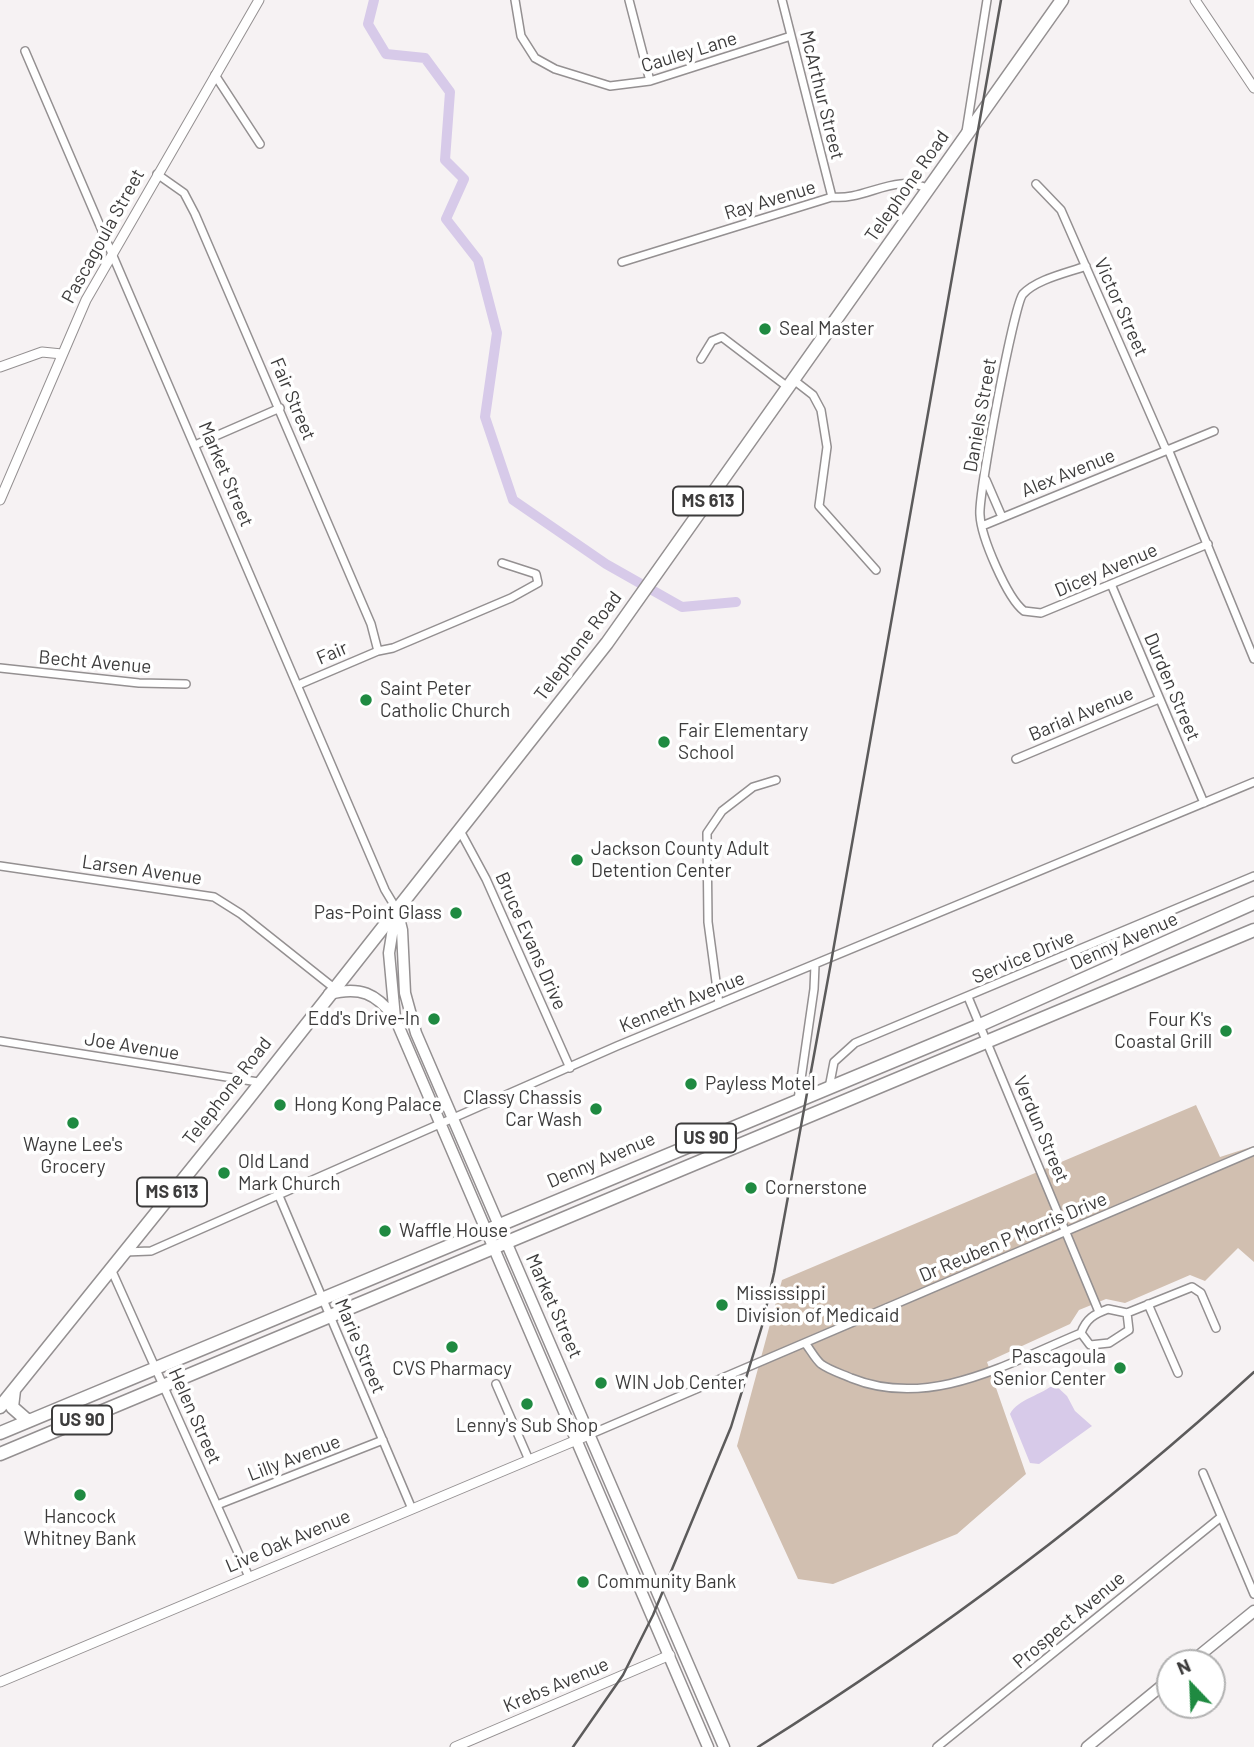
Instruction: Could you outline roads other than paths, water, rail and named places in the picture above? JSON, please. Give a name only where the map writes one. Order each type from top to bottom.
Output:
[{"type":"main road","name":"Telephone Road","points":[[0,1407],[607,643],[1062,0]]},
{"type":"main road","name":"Denny Avenue","points":[[0,1433],[980,1025],[1254,903]]},
{"type":"main road","name":"Market Street","points":[[397,910],[390,932],[388,953],[395,1018],[441,1126],[493,1226]]},
{"type":"main road","name":"Market Street","points":[[397,910],[402,930],[407,1006],[578,1439],[708,1747]]},
{"type":"main road","name":"Denny Avenue","points":[[0,1454],[988,1044],[1254,930]]},
{"type":"main road","points":[[331,991],[360,989],[384,1003],[395,1018]]},
{"type":"main road","name":"Market Street","points":[[501,1245],[591,1434],[724,1747]]},
{"type":"main road","points":[[14,1390],[12,1407],[27,1421]]},
{"type":"main road","points":[[1207,1649],[1254,1611]]},
{"type":"main road","points":[[1087,1747],[1156,1690]]},
{"type":"street","name":"Pascagoula Street","points":[[0,500],[86,300],[259,0]]},
{"type":"street","name":"Cauley Lane","points":[[515,0],[522,36],[528,49],[542,63],[610,86],[650,81],[791,36]]},
{"type":"street","points":[[629,0],[650,81]]},
{"type":"street","name":"McArthur Street","points":[[782,0],[832,197]]},
{"type":"street","points":[[965,136],[986,0]]},
{"type":"street","points":[[1195,0],[1254,88]]},
{"type":"street","name":"Market Street","points":[[25,51],[385,890],[397,910]]},
{"type":"street","points":[[215,75],[260,145]]},
{"type":"street","name":"Fair Street","points":[[158,174],[184,193],[190,202],[371,624],[378,651]]},
{"type":"street","name":"Ray Avenue","points":[[622,262],[832,197],[849,197],[906,182],[928,189]]},
{"type":"street","name":"Victor Street","points":[[1036,184],[1061,210],[1208,544],[1254,659]]},
{"type":"street","name":"Daniels Street","points":[[1016,605],[979,514],[1010,332],[1022,295],[1036,285],[1086,266]]},
{"type":"street","points":[[701,359],[712,341],[722,337],[813,395],[821,410],[827,447],[819,506],[876,570]]},
{"type":"street","points":[[0,367],[41,352],[62,354]]},
{"type":"street","points":[[195,445],[280,408]]},
{"type":"street","name":"Alex Avenue","points":[[982,526],[1214,431]]},
{"type":"street","points":[[985,478],[1002,517]]},
{"type":"street","name":"Dicey Avenue","points":[[1016,605],[1024,611],[1041,613],[1208,544]]},
{"type":"street","name":"Fair","points":[[298,685],[378,651],[393,648],[510,598],[538,583],[536,574],[502,563]]},
{"type":"street","name":"Durden Street","points":[[1111,584],[1158,699],[1205,803]]},
{"type":"street","name":"Becht Avenue","points":[[0,668],[139,683],[187,684]]},
{"type":"street","name":"Barial Avenue","points":[[1016,759],[1158,699]]},
{"type":"street","points":[[719,1004],[708,922],[708,833],[722,811],[753,788],[776,780]]},
{"type":"street","name":"Kenneth Avenue","points":[[124,1252],[151,1251],[719,1004],[1254,782]]},
{"type":"street","name":"Bruce Evans Drive","points":[[459,829],[486,878],[570,1068]]},
{"type":"street","name":"Larsen Avenue","points":[[0,866],[214,897],[241,914],[331,991]]},
{"type":"street","name":"Service Drive","points":[[829,1088],[830,1070],[847,1048],[1254,876]]},
{"type":"street","points":[[797,1100],[814,989],[815,965]]},
{"type":"street","name":"Verdun Street","points":[[968,997],[1100,1312]]},
{"type":"street","name":"Joe Avenue","points":[[0,1041],[258,1082]]},
{"type":"street","name":"Dr Reuben P Morris Drive","points":[[591,1434],[1254,1151]]},
{"type":"street","name":"Marie Street","points":[[279,1196],[412,1509]]},
{"type":"street","name":"Helen Street","points":[[111,1269],[249,1577]]},
{"type":"street","points":[[805,1343],[821,1364],[841,1374],[876,1386],[918,1390],[973,1377],[1081,1333],[1091,1317],[1100,1312],[1108,1309],[1127,1313],[1186,1287],[1198,1289],[1216,1328]]},
{"type":"street","points":[[1148,1304],[1178,1373]]},
{"type":"street","points":[[1081,1333],[1090,1345],[1110,1343],[1129,1330],[1127,1313]]},
{"type":"street","points":[[496,1384],[529,1460]]},
{"type":"street","name":"Live Oak Avenue","points":[[0,1682],[591,1434]]},
{"type":"street","name":"Lilly Avenue","points":[[217,1505],[383,1440]]},
{"type":"street","points":[[1203,1473],[1254,1594]]},
{"type":"street","name":"Prospect Avenue","points":[[937,1747],[1221,1517]]},
{"type":"street","name":"Krebs Avenue","points":[[455,1747],[670,1655]]},
{"type":"waterway","points":[[374,0],[368,24],[386,54],[425,58],[450,92],[445,160],[464,179],[446,219],[478,260],[497,333],[485,417],[513,500],[606,564],[682,607],[736,602]]},
{"type":"railway","points":[[573,1747],[623,1675],[653,1615],[731,1427],[762,1326],[832,957],[1001,0]]},
{"type":"railway","points":[[758,1747],[889,1661],[1015,1571],[1136,1474],[1254,1372]]},
{"type":"place","name":"Seal Master","points":[[765,329]]},
{"type":"place","name":"Saint Peter Catholic Church","points":[[366,700]]},
{"type":"place","name":"Fair Elementary School","points":[[664,742]]},
{"type":"place","name":"Jackson County Adult Detention Center","points":[[577,860]]},
{"type":"place","name":"Pas-Point Glass","points":[[456,913]]},
{"type":"place","name":"Edd's Drive-In","points":[[434,1019]]},
{"type":"place","name":"Four K's Coastal Grill","points":[[1226,1031]]},
{"type":"place","name":"Payless Motel","points":[[691,1084]]},
{"type":"place","name":"Hong Kong Palace","points":[[280,1105]]},
{"type":"place","name":"Classy Chassis Car Wash","points":[[596,1109]]},
{"type":"place","name":"Wayne Lee's Grocery","points":[[73,1123]]},
{"type":"place","name":"Old Land Mark Church","points":[[224,1173]]},
{"type":"place","name":"Cornerstone","points":[[751,1188]]},
{"type":"place","name":"Waffle House","points":[[385,1231]]},
{"type":"place","name":"Mississippi Division of Medicaid","points":[[722,1305]]},
{"type":"place","name":"CVS Pharmacy","points":[[452,1347]]},
{"type":"place","name":"Pascagoula Senior Center","points":[[1120,1368]]},
{"type":"place","name":"WIN Job Center","points":[[601,1383]]},
{"type":"place","name":"Lenny's Sub Shop","points":[[527,1404]]},
{"type":"place","name":"Hancock Whitney Bank","points":[[80,1495]]},
{"type":"place","name":"Community Bank","points":[[583,1582]]}]
